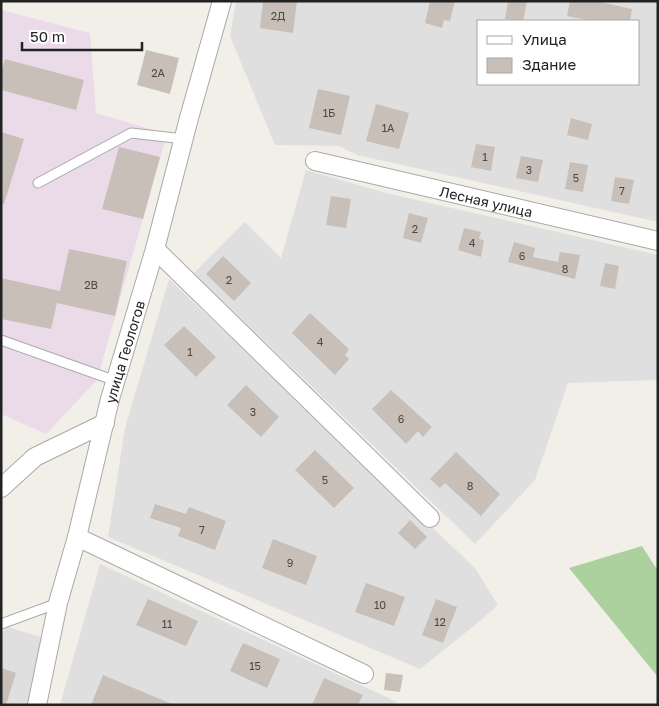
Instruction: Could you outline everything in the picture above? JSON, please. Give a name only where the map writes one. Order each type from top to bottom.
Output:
[{"type":"street","name":"улица Геологов","points":[[37,705],[58,603],[77,537],[116,381],[155,249],[222,1]]},
{"type":"street","name":"Лесная улица","points":[[315,161],[658,241]]},
{"type":"street","points":[[155,249],[430,518]]},
{"type":"street","points":[[1,488],[35,458],[105,423]]},
{"type":"street","points":[[77,537],[364,674]]},
{"type":"lane","points":[[38,183],[131,133],[184,139]]},
{"type":"lane","points":[[1,340],[116,381]]},
{"type":"lane","points":[[1,624],[58,603]]},
{"type":"shaded area","points":[[236,1],[658,1],[658,222],[357,155],[339,146],[275,145],[230,36]]},
{"type":"shaded area","points":[[1,10],[90,33],[96,113],[167,134],[97,380],[46,434],[1,414]]},
{"type":"shaded area","points":[[306,170],[386,193],[658,255],[658,380],[568,383],[535,480],[475,544],[194,273],[245,222],[281,258]]},
{"type":"shaded area","points":[[169,279],[475,568],[498,605],[420,669],[108,537],[125,428]]},
{"type":"shaded area","points":[[100,564],[397,702],[394,705],[60,705]]},
{"type":"shaded area","points":[[8,627],[47,639],[29,705],[1,705],[1,633]]},
{"type":"green space","points":[[642,546],[658,571],[658,677],[569,568]]},
{"type":"building","points":[[263,1],[297,1],[293,33],[260,28]]},
{"type":"building","points":[[430,1],[455,1],[450,21],[444,20],[442,28],[425,23]]},
{"type":"building","points":[[508,1],[527,1],[523,20],[505,19]]},
{"type":"building","points":[[570,1],[595,1],[632,9],[630,20],[587,20],[567,16]]},
{"type":"building","points":[[146,50],[179,58],[170,94],[137,85]]},
{"type":"building","points":[[5,59],[84,80],[76,110],[1,90],[1,73]]},
{"type":"building","points":[[318,89],[350,96],[341,135],[309,128]]},
{"type":"building","points":[[376,104],[409,113],[399,149],[366,141]]},
{"type":"building","points":[[571,118],[592,124],[588,140],[567,135]]},
{"type":"building","points":[[1,132],[24,139],[4,204],[1,204]]},
{"type":"building","points":[[476,144],[495,147],[491,171],[471,167]]},
{"type":"building","points":[[119,147],[160,157],[143,219],[102,209]]},
{"type":"building","points":[[521,156],[543,160],[538,182],[516,178]]},
{"type":"building","points":[[570,162],[588,165],[583,192],[565,189]]},
{"type":"building","points":[[615,177],[634,180],[629,204],[611,201]]},
{"type":"building","points":[[331,196],[351,199],[346,228],[326,225]]},
{"type":"building","points":[[409,213],[428,218],[421,243],[403,238]]},
{"type":"building","points":[[464,228],[481,232],[479,239],[484,240],[481,257],[458,250]]},
{"type":"building","points":[[514,242],[535,248],[533,257],[558,262],[560,252],[580,255],[575,279],[508,262]]},
{"type":"building","points":[[69,249],[127,261],[115,316],[57,303],[51,329],[1,319],[1,278],[60,291]]},
{"type":"building","points":[[223,256],[251,283],[234,301],[206,274]]},
{"type":"building","points":[[605,263],[619,266],[615,289],[600,286]]},
{"type":"building","points":[[310,313],[349,349],[345,355],[349,359],[335,375],[292,333]]},
{"type":"building","points":[[184,326],[216,357],[196,377],[164,345]]},
{"type":"building","points":[[246,385],[279,417],[261,437],[227,405]]},
{"type":"building","points":[[391,390],[432,427],[423,437],[418,431],[406,444],[372,409]]},
{"type":"building","points":[[315,450],[354,488],[334,508],[295,470]]},
{"type":"building","points":[[456,452],[500,494],[481,516],[445,483],[440,488],[430,479]]},
{"type":"building","points":[[155,504],[186,514],[189,507],[226,521],[215,550],[178,536],[181,528],[150,518]]},
{"type":"building","points":[[410,520],[427,537],[415,549],[398,533]]},
{"type":"building","points":[[273,539],[317,556],[306,585],[262,568]]},
{"type":"building","points":[[366,583],[405,597],[394,626],[355,612]]},
{"type":"building","points":[[148,599],[198,621],[186,646],[136,625]]},
{"type":"building","points":[[436,599],[457,607],[443,643],[422,635]]},
{"type":"building","points":[[243,643],[280,659],[267,688],[230,671]]},
{"type":"building","points":[[1,668],[16,673],[6,705],[1,705]]},
{"type":"building","points":[[386,673],[403,675],[400,692],[384,690]]},
{"type":"building","points":[[103,675],[174,705],[91,705]]},
{"type":"building","points":[[324,678],[363,695],[358,705],[312,705]]}]
